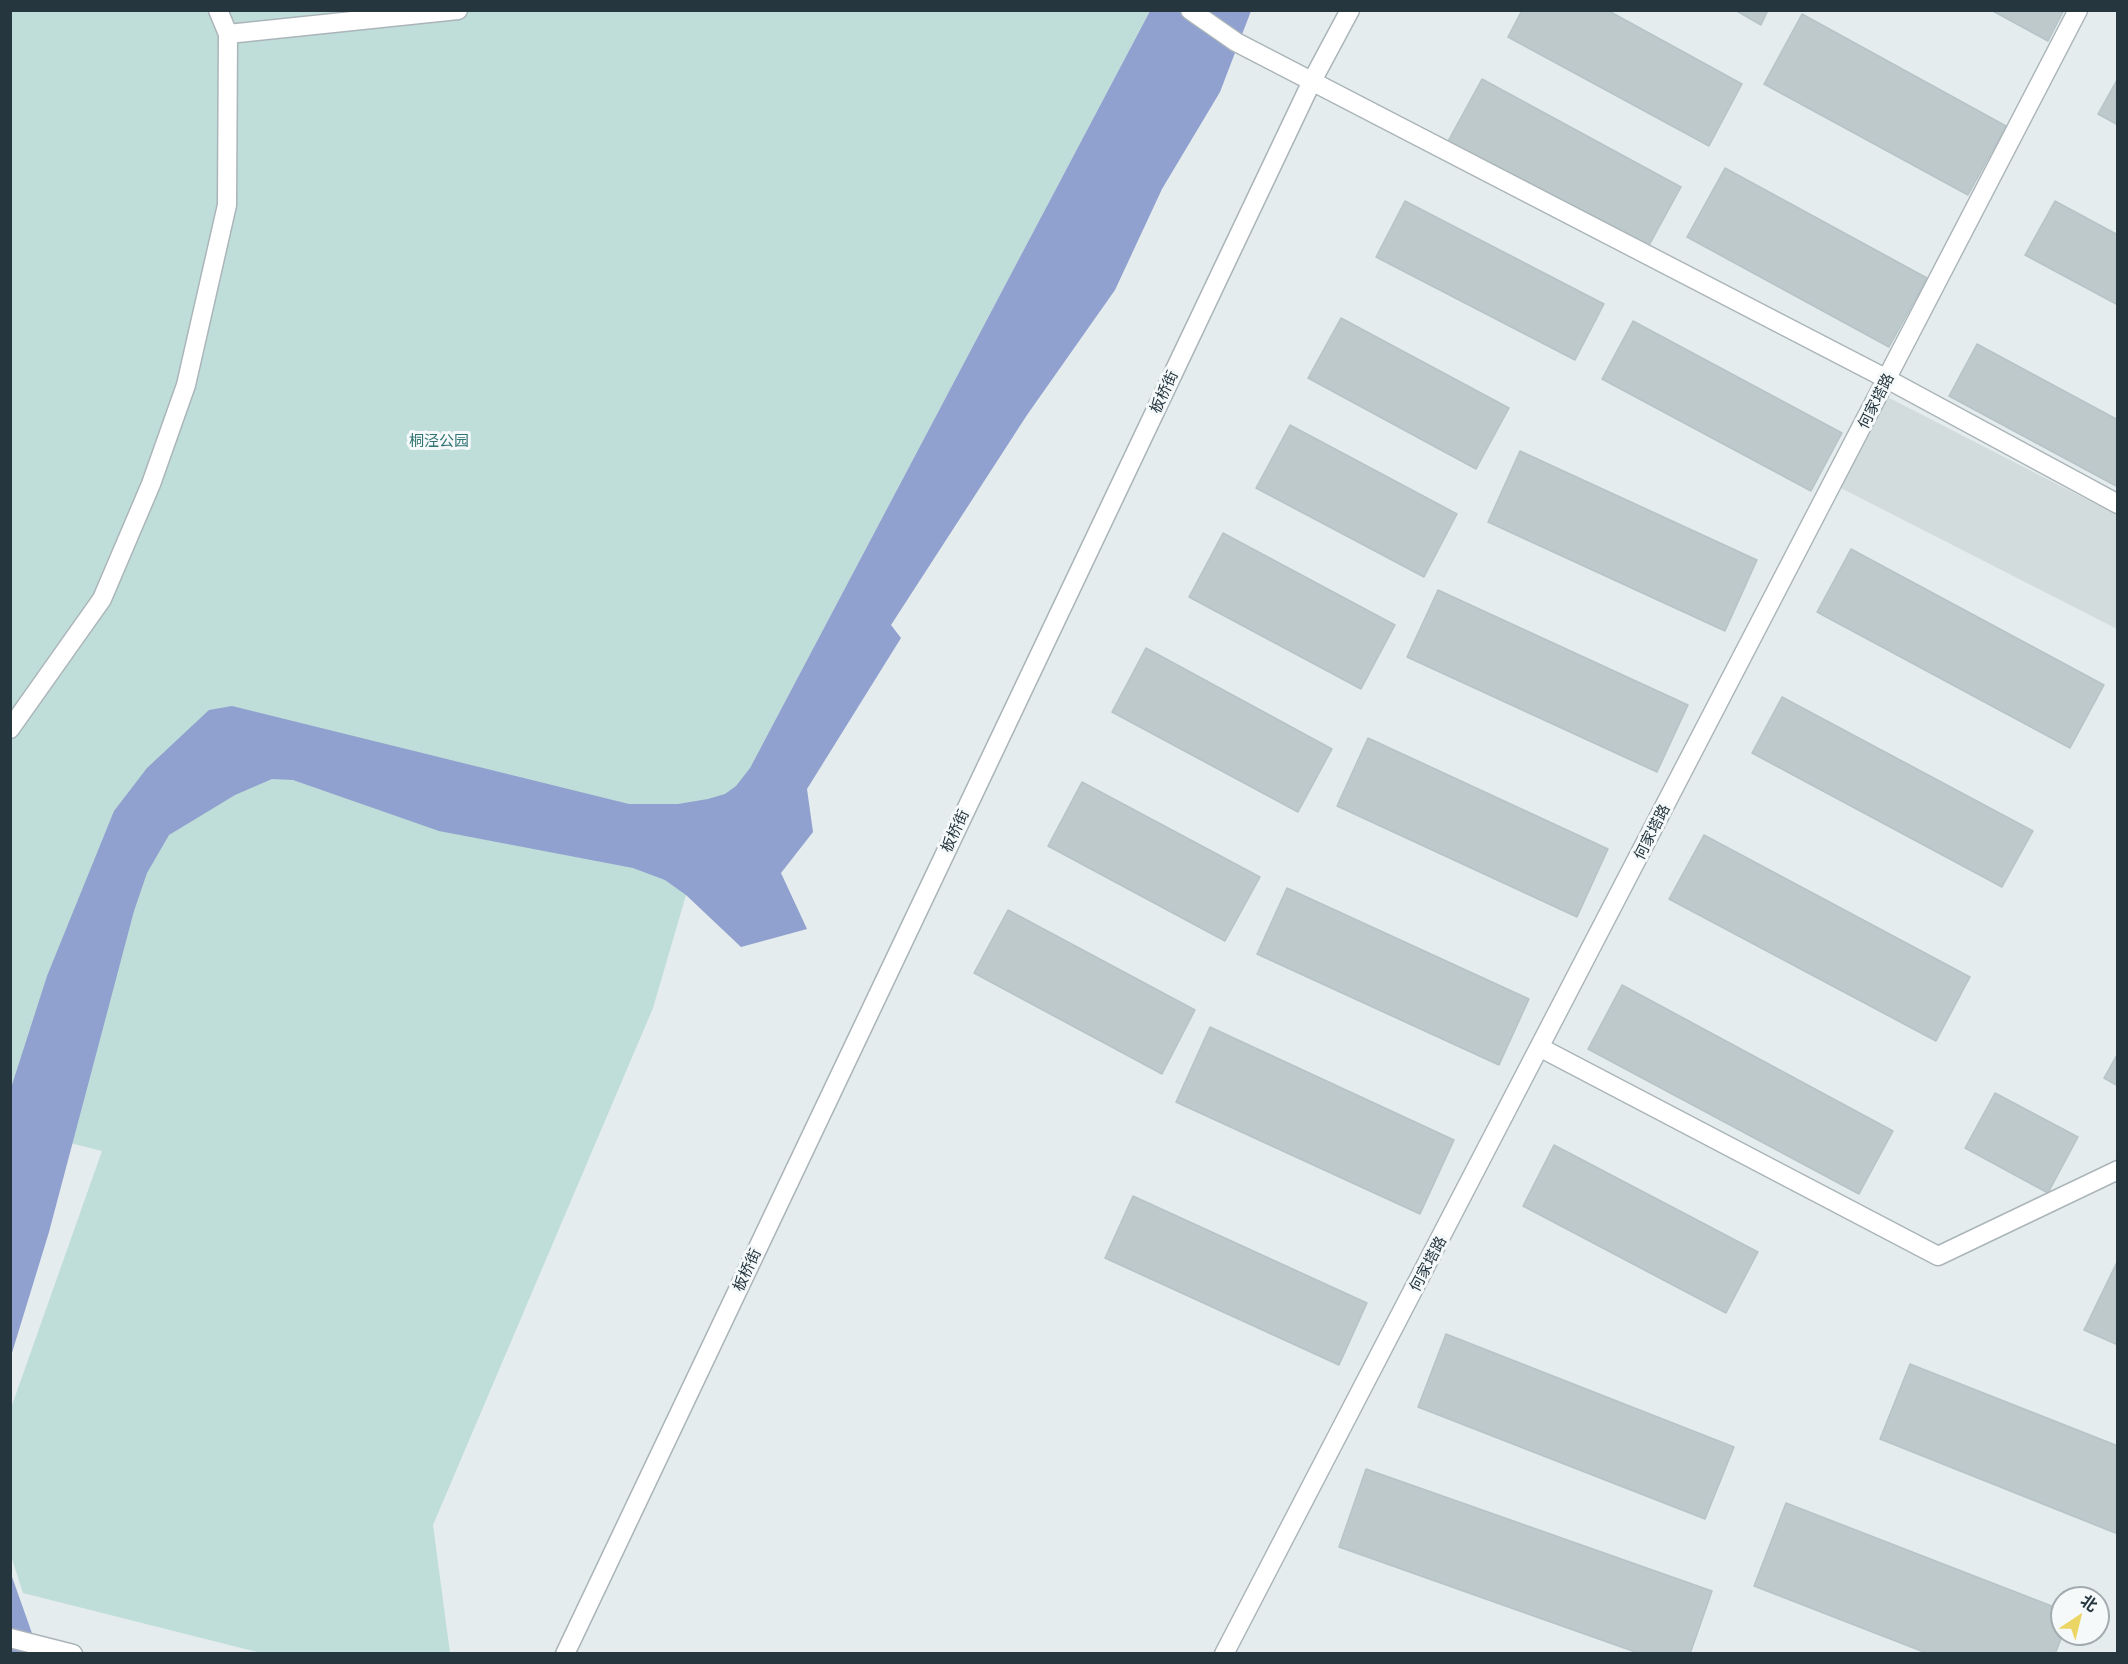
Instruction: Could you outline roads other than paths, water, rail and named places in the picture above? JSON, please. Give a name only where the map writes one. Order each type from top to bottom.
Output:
[{"type":"street","points":[[10,729],[102,599],[151,484],[186,386],[226,205],[228,33],[218,10]]},
{"type":"street","points":[[228,33],[458,10]]},
{"type":"street","points":[[1190,10],[1236,42],[1887,379],[2118,504]]},
{"type":"street","name":"板桥街","points":[[565,1653],[1312,81],[1350,10]]},
{"type":"street","name":"何家塔路","points":[[1224,1653],[1541,1048],[2078,10]]},
{"type":"street","points":[[1541,1048],[1938,1256],[2118,1170]]},
{"type":"street","points":[[10,1638],[73,1653]]},
{"type":"water","points":[[1150,11],[1251,11],[1220,92],[1162,189],[1115,290],[1027,415],[891,625],[901,638],[807,789],[813,832],[781,873],[807,929],[741,947],[686,895],[665,880],[633,868],[439,831],[293,780],[272,779],[235,795],[169,835],[147,873],[134,911],[49,1232],[11,1356],[11,1088],[47,976],[114,811],[147,768],[209,710],[232,706],[629,804],[678,804],[708,799],[725,794],[736,786],[750,768]]},
{"type":"water","points":[[11,1574],[39,1653],[11,1653]]},
{"type":"park label","name":"桐泾公园","points":[[439,441]]}]
